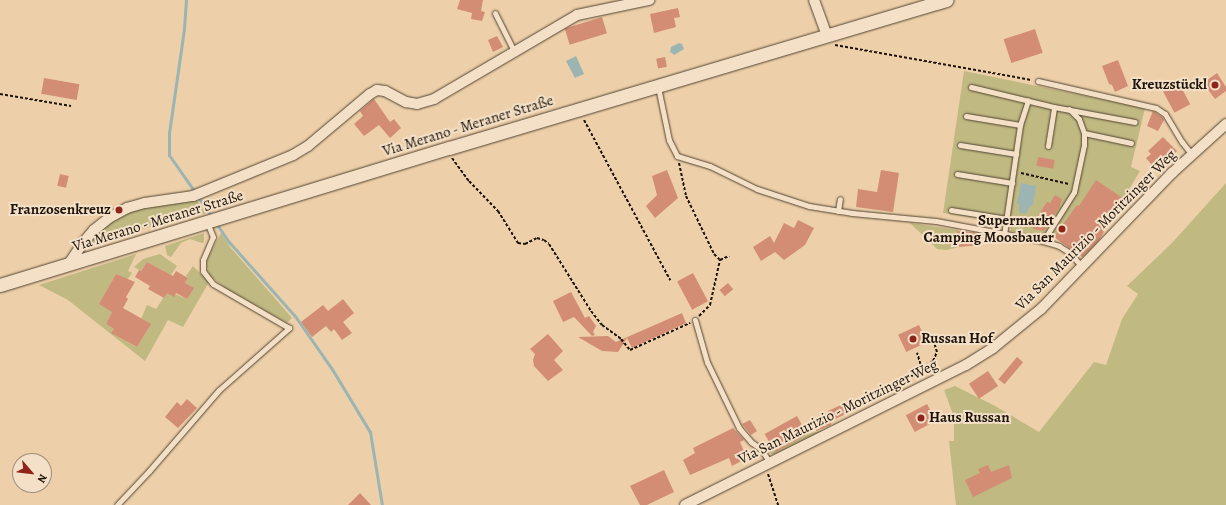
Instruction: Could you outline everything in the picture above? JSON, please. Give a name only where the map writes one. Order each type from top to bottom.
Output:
[{"type":"main road","name":"Via Merano - Meraner Straße","points":[[0,285],[580,109],[659,90],[827,36],[946,0]]},
{"type":"street","points":[[68,265],[94,230],[109,218],[127,208],[145,202],[197,194],[298,152],[308,146],[370,94],[377,90],[384,91],[406,102],[417,104],[434,99],[576,15],[649,0]]},
{"type":"street","points":[[814,0],[827,36]]},
{"type":"street","name":"Via San Maurizio - Moritzinger Weg","points":[[685,505],[966,365],[993,348],[1042,309],[1192,155],[1226,124]]},
{"type":"lane","points":[[495,13],[514,51]]},
{"type":"lane","points":[[1038,81],[1156,108],[1165,114],[1182,142],[1192,155]]},
{"type":"lane","points":[[971,87],[1028,100],[1054,108],[1068,109],[1135,122]]},
{"type":"lane","points":[[659,90],[669,140],[677,156],[710,166],[757,189],[809,206],[838,211],[936,222],[1043,241],[1059,246],[1070,253],[1082,267]]},
{"type":"lane","points":[[1004,235],[1020,125],[1028,100]]},
{"type":"lane","points":[[1048,146],[1054,108]]},
{"type":"lane","points":[[1043,241],[1074,192],[1084,145],[1084,133],[1079,118],[1068,109]]},
{"type":"lane","points":[[966,116],[1020,125]]},
{"type":"lane","points":[[1084,133],[1131,144]]},
{"type":"lane","points":[[960,145],[1016,154]]},
{"type":"lane","points":[[957,174],[1012,183]]},
{"type":"lane","points":[[838,211],[840,198]]},
{"type":"lane","points":[[951,210],[1007,218]]},
{"type":"lane","points":[[117,505],[149,471],[219,390],[289,328],[213,284],[203,270],[202,260],[213,237],[213,221]]},
{"type":"lane","points":[[695,320],[707,362],[739,428],[751,442],[761,449],[768,464]]},
{"type":"path","points":[[827,36],[834,45],[844,48],[917,59],[1038,81]]},
{"type":"path","points":[[0,94],[71,106]]},
{"type":"path","points":[[580,109],[670,280]]},
{"type":"path","points":[[449,148],[453,160],[498,211],[518,243],[525,244],[537,238],[544,240],[549,244],[591,311],[602,325],[621,339],[630,350],[695,320],[710,305],[720,260]]},
{"type":"path","points":[[677,156],[686,196],[714,254],[720,260]]},
{"type":"path","points":[[1014,172],[1069,184],[1074,192]]},
{"type":"path","points":[[720,260],[730,256]]},
{"type":"path","points":[[867,414],[860,408],[860,403],[890,390],[932,361],[937,352],[934,342]]},
{"type":"path","points":[[917,353],[922,369]]},
{"type":"path","points":[[768,464],[778,505]]},
{"type":"shaded area","points":[[964,71],[1145,108],[1131,167],[1140,171],[1087,260],[1054,237],[1011,231],[1009,223],[943,213]]},
{"type":"shaded area","points":[[1226,183],[1226,505],[956,505],[949,441],[954,441],[954,417],[944,390],[955,386],[995,406],[1039,432],[1094,362],[1106,365],[1122,319],[1138,294],[1127,286],[1172,243]]},
{"type":"shaded area","points":[[196,199],[207,213],[164,223],[85,246],[92,237],[123,214],[144,206]]},
{"type":"shaded area","points":[[910,223],[958,230],[956,242],[959,247],[946,250],[937,249]]},
{"type":"shaded area","points":[[204,233],[204,242],[202,243],[190,239],[181,243],[171,257],[167,255],[165,246]]},
{"type":"shaded area","points":[[221,233],[230,247],[292,318],[287,323],[228,290],[209,275],[207,259]]},
{"type":"shaded area","points":[[136,254],[128,271],[132,273],[127,280],[116,274],[106,292],[112,312],[106,324],[114,329],[112,333],[122,339],[128,340],[127,342],[137,347],[150,325],[141,319],[147,305],[156,309],[168,291],[187,299],[193,288],[185,283],[188,278],[186,276],[193,266],[209,282],[183,327],[168,320],[145,361],[68,300],[39,285]]},
{"type":"shaded area","points":[[160,254],[177,266],[171,275],[147,262],[141,271],[134,267],[143,259]]},
{"type":"shaded area","points":[[832,428],[774,455],[768,452],[807,434]]},
{"type":"water","points":[[679,43],[682,44],[684,49],[674,55],[670,52],[671,47]]},
{"type":"water","points":[[576,56],[584,74],[575,78],[566,61]]},
{"type":"water","points":[[1021,183],[1036,186],[1033,205],[1030,206],[1026,214],[1019,212],[1019,204],[1017,204]]},
{"type":"building","points":[[460,0],[483,0],[481,11],[485,12],[482,21],[471,19],[472,13],[457,9]]},
{"type":"building","points":[[678,8],[680,17],[674,18],[676,27],[654,33],[650,14]]},
{"type":"building","points":[[602,17],[607,33],[570,45],[565,28]]},
{"type":"building","points":[[1035,29],[1043,53],[1011,63],[1004,39]]},
{"type":"building","points":[[497,36],[503,47],[493,52],[488,40]]},
{"type":"building","points":[[665,57],[667,67],[658,69],[656,59]]},
{"type":"building","points":[[1118,60],[1128,86],[1115,92],[1112,85],[1109,84],[1102,66]]},
{"type":"building","name":"Kreuzstückl","points":[[1217,73],[1226,87],[1226,91],[1215,99],[1203,83]]},
{"type":"building","points":[[44,78],[79,84],[77,100],[41,94]]},
{"type":"building","points":[[1179,83],[1190,104],[1174,113],[1163,91]]},
{"type":"building","points":[[374,99],[390,122],[394,119],[401,128],[390,138],[379,125],[364,136],[354,124],[363,116],[360,111]]},
{"type":"building","points":[[1153,111],[1164,120],[1158,131],[1147,126]]},
{"type":"building","points":[[1163,137],[1177,151],[1157,171],[1146,158],[1151,154],[1148,151]]},
{"type":"building","points":[[1038,157],[1055,160],[1053,169],[1036,166]]},
{"type":"building","points":[[667,170],[678,198],[655,218],[646,206],[657,195],[652,176]]},
{"type":"building","points":[[881,170],[899,173],[893,212],[856,207],[858,189],[877,192]]},
{"type":"building","points":[[60,174],[69,176],[66,188],[57,186]]},
{"type":"building","points":[[1096,180],[1124,199],[1099,240],[1082,257],[1054,237],[1077,205],[1079,206]]},
{"type":"building","points":[[1055,195],[1062,199],[1059,208],[1044,231],[1033,229],[1033,223],[1047,202],[1050,203]]},
{"type":"building","points":[[798,220],[814,228],[805,245],[784,260],[775,252],[761,261],[753,247],[770,236],[774,243],[784,223],[794,228]]},
{"type":"building","points":[[957,231],[981,233],[980,245],[959,247],[956,242]]},
{"type":"building","points":[[147,262],[173,276],[176,271],[188,278],[185,283],[194,288],[187,299],[176,293],[174,297],[167,293],[164,298],[148,289],[150,286],[135,277],[139,270],[141,271]]},
{"type":"building","points":[[693,273],[708,301],[692,310],[677,281]]},
{"type":"building","points":[[116,274],[135,282],[126,297],[128,299],[123,308],[151,324],[137,347],[111,333],[114,329],[106,324],[112,312],[99,304]]},
{"type":"building","points":[[728,283],[733,289],[725,296],[720,290]]},
{"type":"building","points":[[571,292],[585,318],[589,316],[596,326],[593,332],[595,335],[592,336],[574,317],[563,322],[553,301]]},
{"type":"building","points":[[343,299],[354,313],[343,322],[352,333],[342,340],[334,329],[331,332],[326,326],[312,337],[301,322],[323,305],[328,311]]},
{"type":"building","points":[[682,313],[686,323],[632,348],[627,338],[618,352],[602,351],[578,337],[608,336],[616,342]]},
{"type":"building","name":"Russan Hof","points":[[919,325],[927,342],[906,352],[898,335]]},
{"type":"building","points":[[548,334],[563,351],[554,360],[563,370],[548,381],[534,366],[533,360],[535,354],[530,349]]},
{"type":"building","points":[[1017,357],[1023,362],[1004,384],[998,379]]},
{"type":"building","points":[[988,371],[998,386],[979,399],[969,384]]},
{"type":"building","points":[[187,399],[197,408],[178,428],[165,417],[177,402],[181,406]]},
{"type":"building","points":[[843,404],[849,406],[850,412],[831,421],[831,425],[816,431],[814,420],[830,417],[828,411]]},
{"type":"building","name":"Haus Russan","points":[[927,404],[936,421],[915,432],[906,415]]},
{"type":"building","points":[[797,416],[807,434],[775,452],[765,434]]},
{"type":"building","points":[[750,420],[757,431],[751,435],[742,424]]},
{"type":"building","points":[[733,428],[744,440],[740,442],[747,458],[732,466],[729,458],[690,475],[683,460],[695,453],[693,448]]},
{"type":"building","points":[[988,465],[991,472],[1009,465],[1012,478],[973,497],[965,480],[980,473],[978,469]]},
{"type":"building","points":[[664,470],[674,492],[647,505],[640,505],[630,486]]},
{"type":"building","points":[[360,493],[371,505],[348,505]]},
{"type":"waterway","points":[[186,0],[184,29],[169,133],[169,155],[195,192]]},
{"type":"waterway","points":[[198,197],[212,217]]},
{"type":"waterway","points":[[216,223],[229,242],[295,316],[332,369],[370,432],[382,505]]},
{"type":"place","name":"Kreuzstückl","points":[[1215,85]]},
{"type":"place","name":"Franzosenkreuz","points":[[119,210]]},
{"type":"place","name":"Supermarkt Camping Moosbauer","points":[[1062,229]]},
{"type":"place","name":"Russan Hof","points":[[913,339]]},
{"type":"place","name":"Haus Russan","points":[[921,418]]}]
